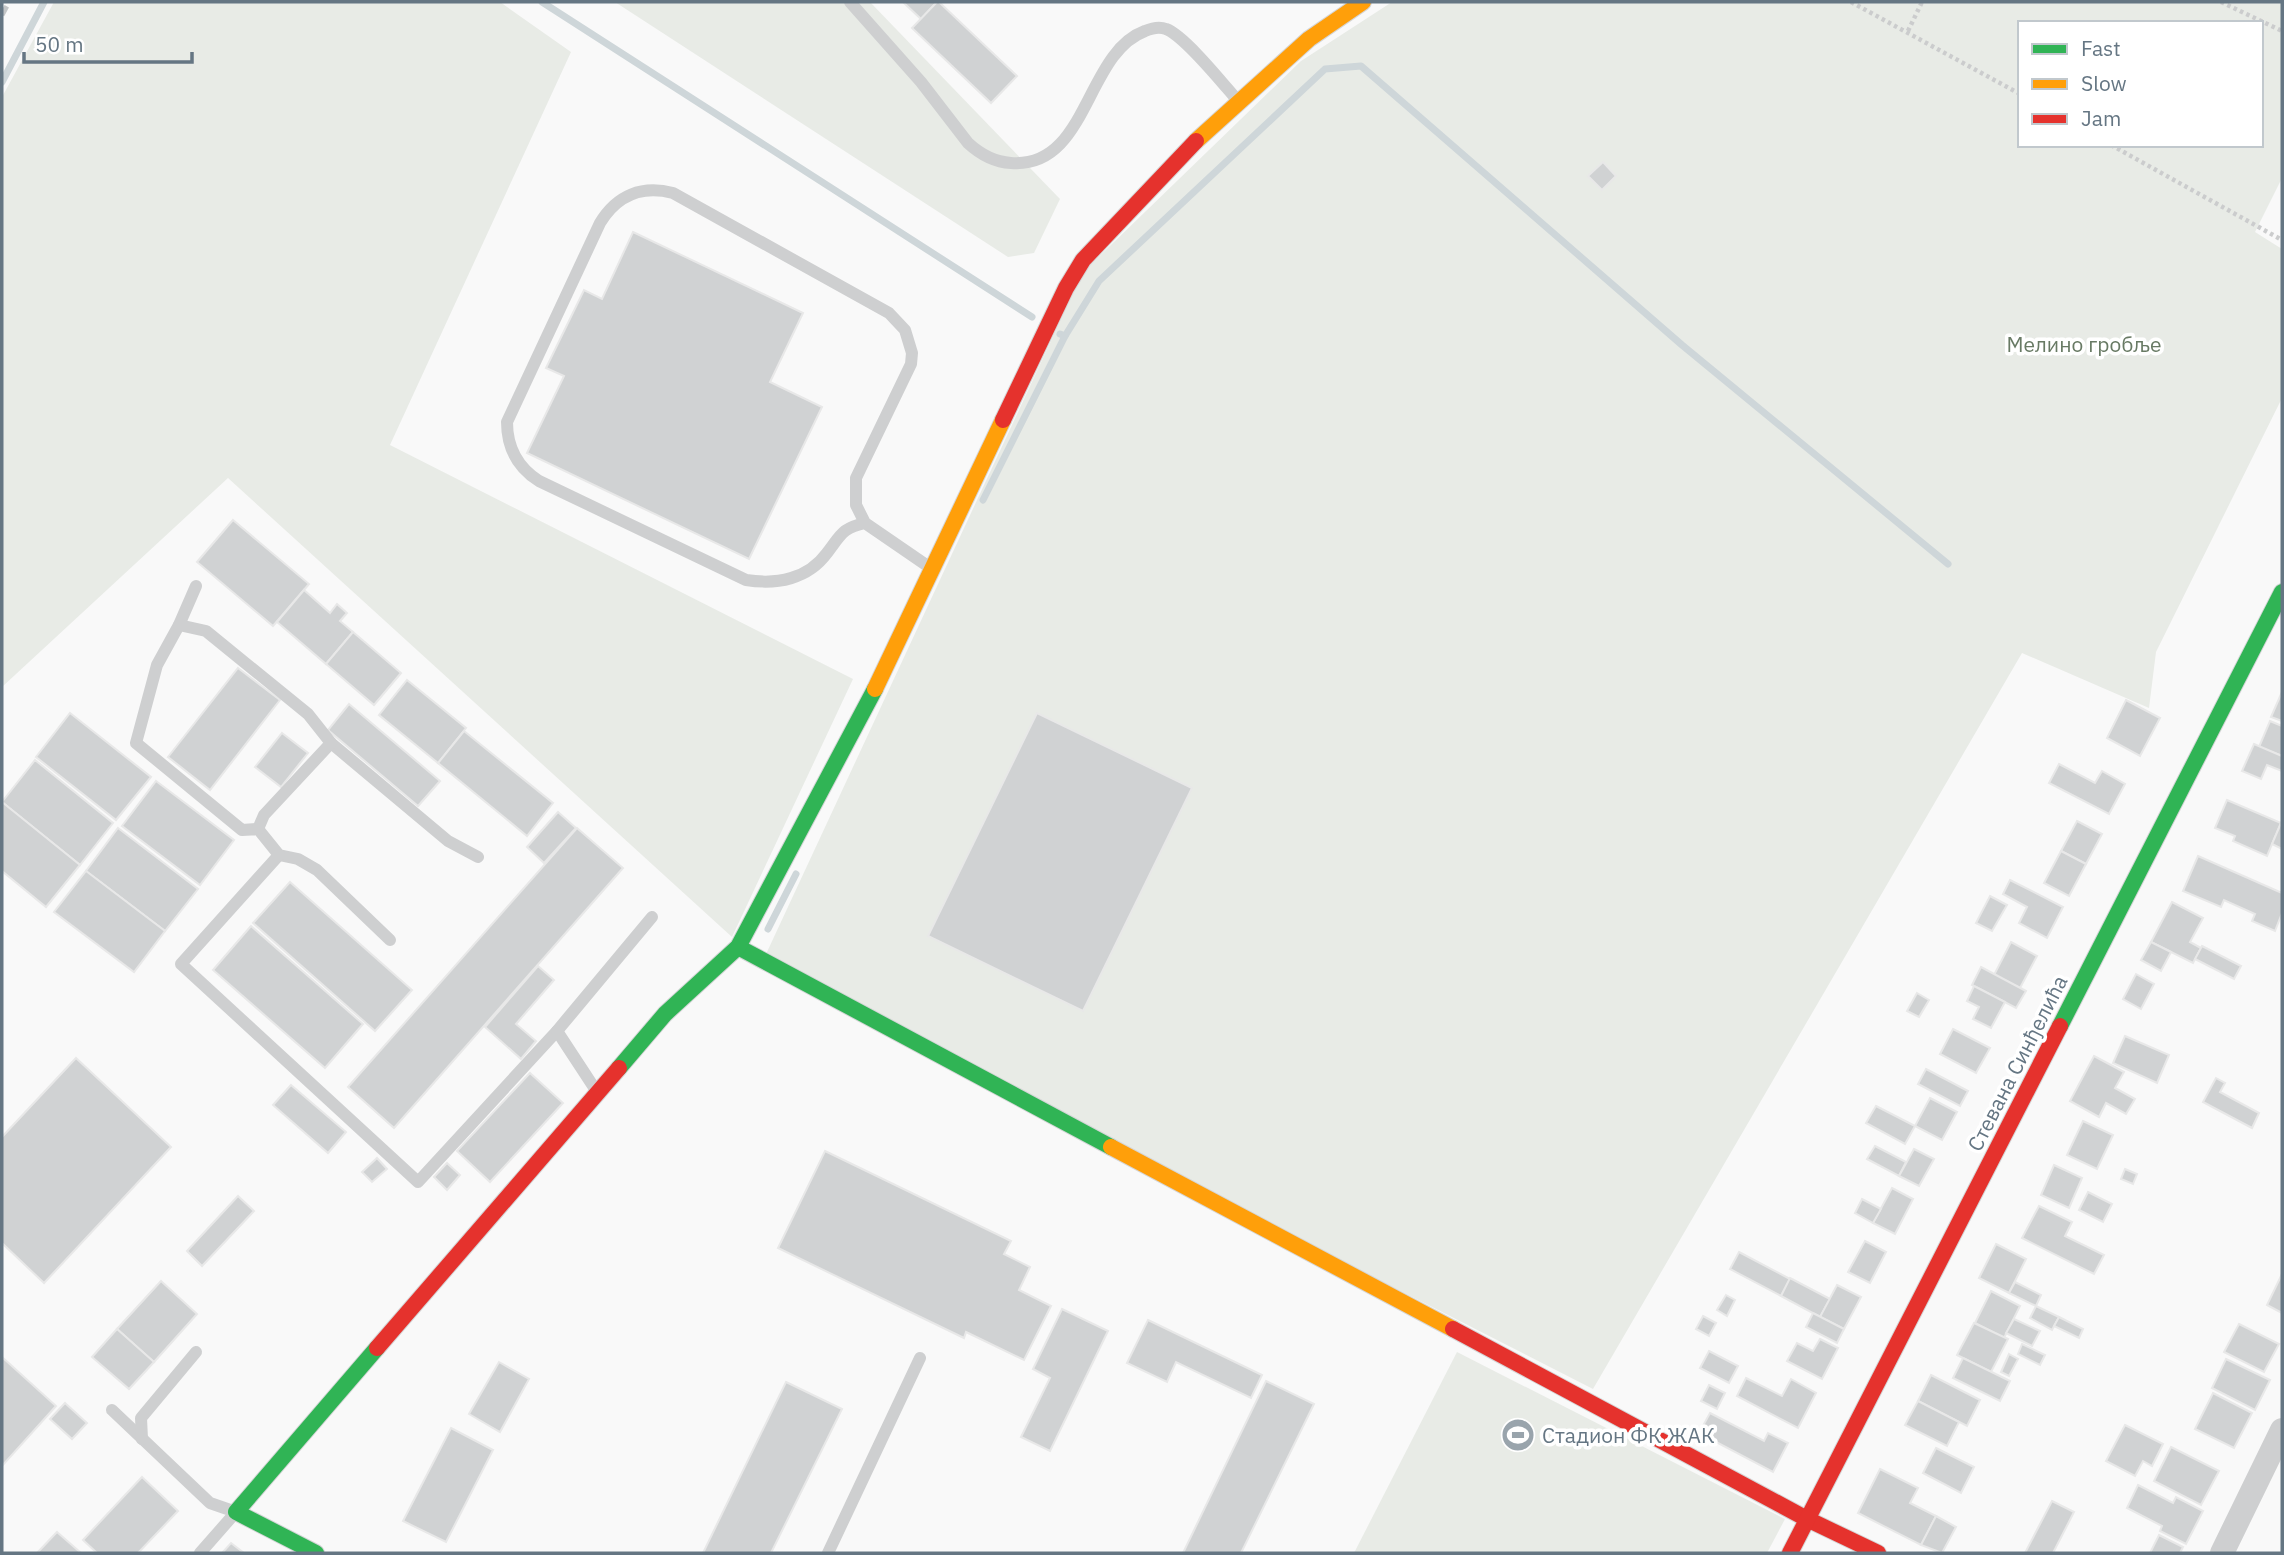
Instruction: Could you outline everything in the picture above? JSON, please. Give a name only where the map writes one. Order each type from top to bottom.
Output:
[{"type":"street","points":[[316,1553],[236,1512],[665,1014],[738,947],[862,716],[1061,299],[1083,260],[1210,127],[1309,38],[1363,2]]},
{"type":"street","name":"Стевана Синђелића","points":[[1790,1553],[2268,632],[2282,592]]},
{"type":"street","points":[[738,947],[1807,1519],[1878,1553]]},
{"type":"street","points":[[2222,1553],[2282,1430]]},
{"type":"lane","points":[[850,2],[914,73],[968,143],[997,161],[1019,164],[1054,150],[1072,130],[1119,48],[1133,36],[1156,27],[1171,31],[1191,49],[1238,102]]},
{"type":"lane","points":[[865,523],[850,527],[838,536],[827,554],[808,571],[785,580],[746,580],[539,481],[521,466],[509,446],[507,422],[600,223],[622,198],[645,190],[673,193],[889,313],[905,330],[912,353],[911,364],[856,478],[856,505],[865,523],[932,569]]},
{"type":"lane","points":[[196,586],[157,665],[135,743],[243,830],[258,829]]},
{"type":"lane","points":[[179,625],[206,631],[308,714],[331,743],[448,841],[478,857]]},
{"type":"lane","points":[[258,829],[264,815],[331,743]]},
{"type":"lane","points":[[258,829],[279,855],[298,859],[317,870],[390,940]]},
{"type":"lane","points":[[279,855],[181,964],[418,1182],[557,1031],[652,917]]},
{"type":"lane","points":[[557,1031],[597,1092]]},
{"type":"lane","points":[[142,1439],[141,1418],[196,1352]]},
{"type":"lane","points":[[828,1553],[920,1358]]},
{"type":"lane","points":[[112,1410],[210,1503],[236,1512],[200,1553]]},
{"type":"path","points":[[1852,2],[2018,93]]},
{"type":"path","points":[[1908,32],[1922,2]]},
{"type":"path","points":[[2221,2],[2261,21]]},
{"type":"path","points":[[2263,22],[2282,31]]},
{"type":"path","points":[[2115,147],[2282,240]]},
{"type":"green space","points":[[54,2],[500,2],[571,52],[390,445],[853,679],[732,937],[228,478],[2,687],[2,97]]},
{"type":"green space","points":[[615,2],[870,2],[1060,199],[1034,253],[1008,257]]},
{"type":"green space","name":"Мелино гробље","points":[[1392,2],[2282,2],[2282,178],[2255,232],[2282,249],[2282,398],[2156,652],[2149,708],[2022,653],[1593,1389],[761,965],[1083,272],[1301,61]]},
{"type":"green space","name":"Стадион ФК ЖАК","points":[[1457,1352],[1785,1519],[1767,1553],[1354,1553]]},
{"type":"building","points":[[903,2],[937,2],[921,19]]},
{"type":"building","points":[[937,2],[1017,76],[991,103],[912,28]]},
{"type":"building","points":[[1603,162],[1616,176],[1602,190],[1588,176]]},
{"type":"building","points":[[633,232],[803,313],[770,382],[822,407],[749,559],[527,453],[564,376],[546,368],[584,290],[602,299]]},
{"type":"building","points":[[233,520],[309,584],[273,626],[197,562]]},
{"type":"building","points":[[304,590],[330,613],[337,604],[347,613],[340,621],[353,632],[326,664],[277,622]]},
{"type":"building","points":[[353,632],[401,673],[374,705],[326,664]]},
{"type":"building","points":[[238,668],[280,700],[210,790],[168,757]]},
{"type":"building","points":[[407,680],[466,728],[438,763],[379,715]]},
{"type":"building","points":[[2282,692],[2282,721],[2271,717]]},
{"type":"building","points":[[2126,700],[2160,718],[2140,756],[2107,738]]},
{"type":"building","points":[[349,704],[440,781],[418,806],[328,730]]},
{"type":"building","points":[[70,713],[151,777],[116,820],[36,757]]},
{"type":"building","points":[[1037,713],[1192,788],[1083,1011],[928,936]]},
{"type":"building","points":[[2270,721],[2282,726],[2282,756],[2259,747]]},
{"type":"building","points":[[464,731],[553,803],[527,836],[438,763]]},
{"type":"building","points":[[282,733],[308,753],[281,787],[255,767]]},
{"type":"building","points":[[2254,744],[2282,756],[2282,771],[2267,765],[2261,779],[2242,771]]},
{"type":"building","points":[[35,760],[113,823],[80,865],[2,802]]},
{"type":"building","points":[[2059,764],[2095,783],[2102,771],[2125,784],[2109,814],[2049,783]]},
{"type":"building","points":[[156,781],[234,840],[200,885],[122,826]]},
{"type":"building","points":[[2227,800],[2281,823],[2267,856],[2233,841],[2235,836],[2215,828]]},
{"type":"building","points":[[2,802],[80,865],[46,907],[2,871]]},
{"type":"building","points":[[558,812],[576,828],[544,863],[527,847]]},
{"type":"building","points":[[2077,821],[2102,834],[2086,864],[2061,851]]},
{"type":"building","points":[[2282,824],[2282,849],[2272,844]]},
{"type":"building","points":[[118,828],[198,889],[165,931],[86,871]]},
{"type":"building","points":[[577,828],[623,868],[394,1128],[348,1087]]},
{"type":"building","points":[[2061,851],[2086,864],[2069,896],[2044,883]]},
{"type":"building","points":[[2198,856],[2282,893],[2282,913],[2275,931],[2252,921],[2255,914],[2224,900],[2221,907],[2183,891]]},
{"type":"building","points":[[86,871],[165,931],[134,972],[54,912]]},
{"type":"building","points":[[2010,880],[2063,907],[2047,938],[2019,923],[2027,907],[2003,894]]},
{"type":"building","points":[[290,882],[412,990],[375,1031],[253,923]]},
{"type":"building","points":[[1990,896],[2007,905],[1992,931],[1976,923]]},
{"type":"building","points":[[2172,902],[2203,918],[2190,942],[2201,948],[2193,963],[2151,942]]},
{"type":"building","points":[[251,926],[363,1024],[325,1068],[213,970]]},
{"type":"building","points":[[2011,942],[2037,956],[2020,988],[1994,975]]},
{"type":"building","points":[[2151,942],[2171,952],[2161,971],[2141,960]]},
{"type":"building","points":[[2202,946],[2241,966],[2234,979],[2195,959]]},
{"type":"building","points":[[538,966],[554,980],[516,1024],[536,1041],[521,1059],[485,1027]]},
{"type":"building","points":[[1981,967],[2026,991],[2016,1008],[1972,985]]},
{"type":"building","points":[[2136,974],[2154,984],[2141,1009],[2123,999]]},
{"type":"building","points":[[1974,986],[2005,1002],[1991,1028],[1973,1019],[1979,1007],[1967,1001]]},
{"type":"building","points":[[1917,993],[1929,1000],[1919,1017],[1907,1011]]},
{"type":"building","points":[[1953,1029],[1990,1048],[1976,1073],[1940,1054]]},
{"type":"building","points":[[2125,1036],[2169,1055],[2157,1083],[2113,1063]]},
{"type":"building","points":[[2094,1056],[2124,1072],[2115,1088],[2135,1099],[2126,1114],[2106,1103],[2099,1117],[2070,1101]]},
{"type":"building","points":[[76,1058],[171,1147],[44,1283],[2,1243],[2,1137]]},
{"type":"building","points":[[1926,1069],[1968,1091],[1960,1106],[1918,1084]]},
{"type":"building","points":[[530,1073],[563,1103],[490,1182],[457,1151]]},
{"type":"building","points":[[2216,1078],[2225,1083],[2220,1092],[2259,1113],[2252,1128],[2203,1102]]},
{"type":"building","points":[[291,1085],[346,1132],[328,1153],[273,1105]]},
{"type":"building","points":[[1930,1098],[1957,1112],[1942,1140],[1915,1126]]},
{"type":"building","points":[[1876,1106],[1915,1126],[1905,1144],[1866,1123]]},
{"type":"building","points":[[2083,1121],[2113,1135],[2097,1169],[2067,1155]]},
{"type":"building","points":[[1875,1146],[1906,1162],[1899,1176],[1867,1159]]},
{"type":"building","points":[[1914,1149],[1934,1159],[1919,1186],[1899,1176]]},
{"type":"building","points":[[825,1151],[1011,1241],[1004,1254],[1030,1267],[1019,1290],[1051,1306],[1024,1360],[966,1332],[964,1338],[778,1248]]},
{"type":"building","points":[[377,1158],[387,1169],[372,1182],[362,1172]]},
{"type":"building","points":[[447,1163],[460,1175],[447,1190],[434,1177]]},
{"type":"building","points":[[2054,1165],[2082,1178],[2069,1208],[2041,1195]]},
{"type":"building","points":[[2125,1169],[2137,1174],[2133,1184],[2121,1179]]},
{"type":"building","points":[[1892,1188],[1913,1199],[1895,1234],[1873,1223]]},
{"type":"building","points":[[2088,1192],[2112,1204],[2103,1222],[2079,1210]]},
{"type":"building","points":[[238,1196],[254,1211],[202,1266],[187,1251]]},
{"type":"building","points":[[1862,1199],[1881,1209],[1873,1223],[1855,1213]]},
{"type":"building","points":[[2039,1206],[2072,1222],[2065,1236],[2104,1255],[2094,1274],[2022,1238]]},
{"type":"building","points":[[1865,1241],[1886,1252],[1870,1283],[1848,1272]]},
{"type":"building","points":[[1996,1244],[2026,1259],[2009,1293],[1979,1278]]},
{"type":"building","points":[[1739,1252],[1790,1279],[1781,1296],[1730,1269]]},
{"type":"building","points":[[2282,1274],[2282,1313],[2267,1305]]},
{"type":"building","points":[[1790,1278],[1830,1299],[1820,1317],[1781,1296]]},
{"type":"building","points":[[161,1281],[197,1314],[154,1362],[117,1329]]},
{"type":"building","points":[[2015,1282],[2041,1295],[2036,1306],[2009,1293]]},
{"type":"building","points":[[1837,1285],[1861,1297],[1844,1329],[1820,1317]]},
{"type":"building","points":[[1991,1291],[2020,1306],[2004,1338],[1975,1323]]},
{"type":"building","points":[[1726,1295],[1735,1300],[1727,1316],[1717,1310]]},
{"type":"building","points":[[2036,1306],[2059,1317],[2052,1330],[2030,1318]]},
{"type":"building","points":[[1062,1309],[1108,1331],[1050,1451],[1021,1437],[1050,1378],[1033,1369]]},
{"type":"building","points":[[1813,1313],[1844,1329],[1837,1343],[1806,1327]]},
{"type":"building","points":[[1703,1316],[1716,1323],[1709,1336],[1696,1329]]},
{"type":"building","points":[[2059,1317],[2083,1329],[2079,1338],[2054,1326]]},
{"type":"building","points":[[2014,1319],[2040,1331],[2032,1346],[2006,1333]]},
{"type":"building","points":[[1148,1320],[1262,1375],[1251,1398],[1176,1362],[1167,1382],[1127,1363]]},
{"type":"building","points":[[1974,1323],[2008,1339],[1991,1372],[1957,1355]]},
{"type":"building","points":[[2239,1324],[2279,1344],[2264,1372],[2224,1352]]},
{"type":"building","points":[[117,1329],[154,1362],[129,1389],[92,1357]]},
{"type":"building","points":[[1820,1339],[1838,1348],[1822,1379],[1787,1361],[1797,1343],[1813,1351]]},
{"type":"building","points":[[2022,1344],[2045,1355],[2040,1365],[2018,1354]]},
{"type":"building","points":[[1709,1351],[1738,1366],[1729,1383],[1700,1368]]},
{"type":"building","points":[[2009,1354],[2018,1359],[2009,1376],[2001,1372]]},
{"type":"building","points":[[2,1357],[56,1406],[2,1466]]},
{"type":"building","points":[[1963,1358],[2010,1381],[2000,1401],[1953,1378]]},
{"type":"building","points":[[2226,1359],[2270,1380],[2255,1410],[2212,1388]]},
{"type":"building","points":[[499,1362],[529,1379],[500,1432],[469,1414]]},
{"type":"building","points":[[1931,1375],[1980,1400],[1967,1426],[1918,1401]]},
{"type":"building","points":[[1746,1378],[1782,1396],[1791,1379],[1816,1393],[1798,1428],[1737,1396]]},
{"type":"building","points":[[1266,1381],[1314,1404],[1241,1553],[1183,1553]]},
{"type":"building","points":[[786,1382],[842,1409],[771,1553],[703,1553]]},
{"type":"building","points":[[1709,1385],[1725,1393],[1717,1409],[1701,1401]]},
{"type":"building","points":[[2213,1393],[2252,1413],[2234,1448],[2195,1429]]},
{"type":"building","points":[[1918,1401],[1959,1422],[1947,1446],[1905,1425]]},
{"type":"building","points":[[65,1403],[87,1423],[72,1439],[50,1419]]},
{"type":"building","points":[[1710,1413],[1764,1441],[1768,1433],[1788,1443],[1773,1472],[1699,1433]]},
{"type":"building","points":[[2125,1425],[2163,1444],[2152,1466],[2143,1461],[2135,1476],[2106,1461]]},
{"type":"building","points":[[451,1428],[493,1450],[446,1542],[403,1521]]},
{"type":"building","points":[[2171,1447],[2219,1471],[2201,1505],[2154,1481]]},
{"type":"building","points":[[1936,1448],[1974,1467],[1961,1493],[1923,1473]]},
{"type":"building","points":[[1880,1469],[1918,1488],[1910,1503],[1936,1516],[1921,1545],[1858,1513]]},
{"type":"building","points":[[142,1477],[178,1511],[138,1553],[97,1553],[83,1540]]},
{"type":"building","points":[[2138,1485],[2173,1503],[2176,1497],[2203,1511],[2186,1544],[2160,1531],[2162,1526],[2127,1508]]},
{"type":"building","points":[[2052,1501],[2074,1512],[2053,1553],[2025,1553]]},
{"type":"building","points":[[1936,1516],[1956,1527],[1942,1553],[1921,1545]]},
{"type":"building","points":[[57,1532],[81,1553],[37,1553]]},
{"type":"building","points":[[2159,1535],[2183,1547],[2180,1553],[2150,1553]]},
{"type":"building","points":[[231,1543],[244,1553],[222,1553]]},
{"type":"waterway","points":[[2,82],[44,2]]},
{"type":"waterway","points":[[542,2],[1032,317]]},
{"type":"waterway","points":[[1060,334],[1065,336],[1099,281],[1325,69],[1361,66],[1682,345],[1948,564]]},
{"type":"waterway","points":[[983,500],[1065,336]]},
{"type":"waterway","points":[[768,929],[796,874]]},
{"type":"railway","points":[[2,15],[9,2]]},
{"type":"traffic: fast","points":[[2060,1026],[2282,592]]},
{"type":"traffic: fast","points":[[619,1068],[665,1014],[738,947],[875,689]]},
{"type":"traffic: fast","points":[[738,947],[1111,1147]]},
{"type":"traffic: fast","points":[[316,1553],[236,1512],[377,1348]]},
{"type":"traffic: slow","points":[[1196,141],[1309,39],[1363,2]]},
{"type":"traffic: slow","points":[[875,689],[1003,420]]},
{"type":"traffic: slow","points":[[1111,1147],[1453,1329]]},
{"type":"traffic: jam","points":[[1003,420],[1066,288],[1083,260],[1196,141]]},
{"type":"traffic: jam","points":[[1790,1553],[2060,1026]]},
{"type":"traffic: jam","points":[[377,1348],[619,1068]]},
{"type":"traffic: jam","points":[[1453,1329],[1807,1519],[1878,1553]]},
{"type":"place","name":"Стадион ФК ЖАК","points":[[1518,1435]]}]
